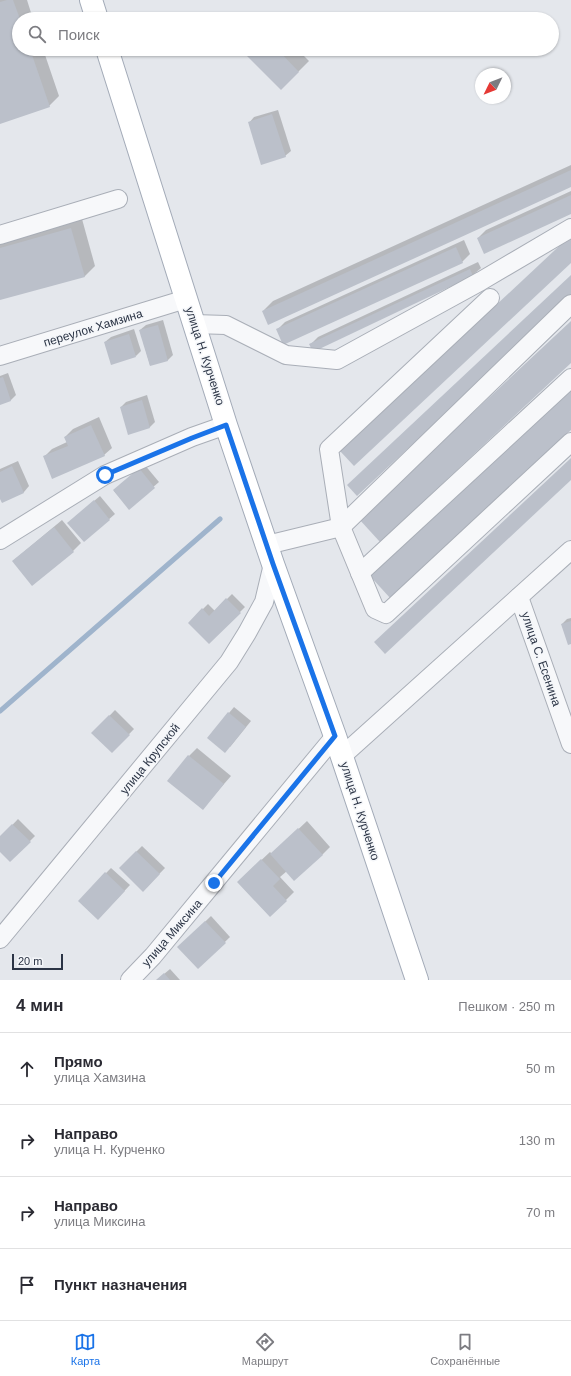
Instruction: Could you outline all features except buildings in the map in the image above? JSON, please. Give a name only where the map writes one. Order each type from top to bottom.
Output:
[{"type":"main road","points":[[91,0],[95,12]]},
{"type":"main road","name":"улица Н. Курченко","points":[[109,56],[226,425],[270,554],[339,746],[417,980]]},
{"type":"street","points":[[0,235],[118,199]]},
{"type":"street","points":[[194,324],[226,325],[286,355],[337,360],[482,281],[571,228]]},
{"type":"street","points":[[490,298],[329,449],[341,526],[375,609],[386,614],[571,442]]},
{"type":"street","name":"переулок Хамзина","points":[[0,356],[186,299]]},
{"type":"street","points":[[270,554],[341,526],[571,304]]},
{"type":"street","points":[[360,573],[571,378]]},
{"type":"street","points":[[0,540],[105,475],[226,425]]},
{"type":"street","name":"улица Миксина","points":[[130,980],[339,746],[519,597],[571,550]]},
{"type":"street","name":"улица Крупской","points":[[0,939],[229,662],[248,633],[264,602],[270,554]]},
{"type":"street","name":"улица С. Есенина","points":[[519,597],[571,744]]},
{"type":"waterway","points":[[0,711],[220,519]]},
{"type":"route","points":[[105,475],[226,425],[273,564],[335,736],[214,883]]}]
